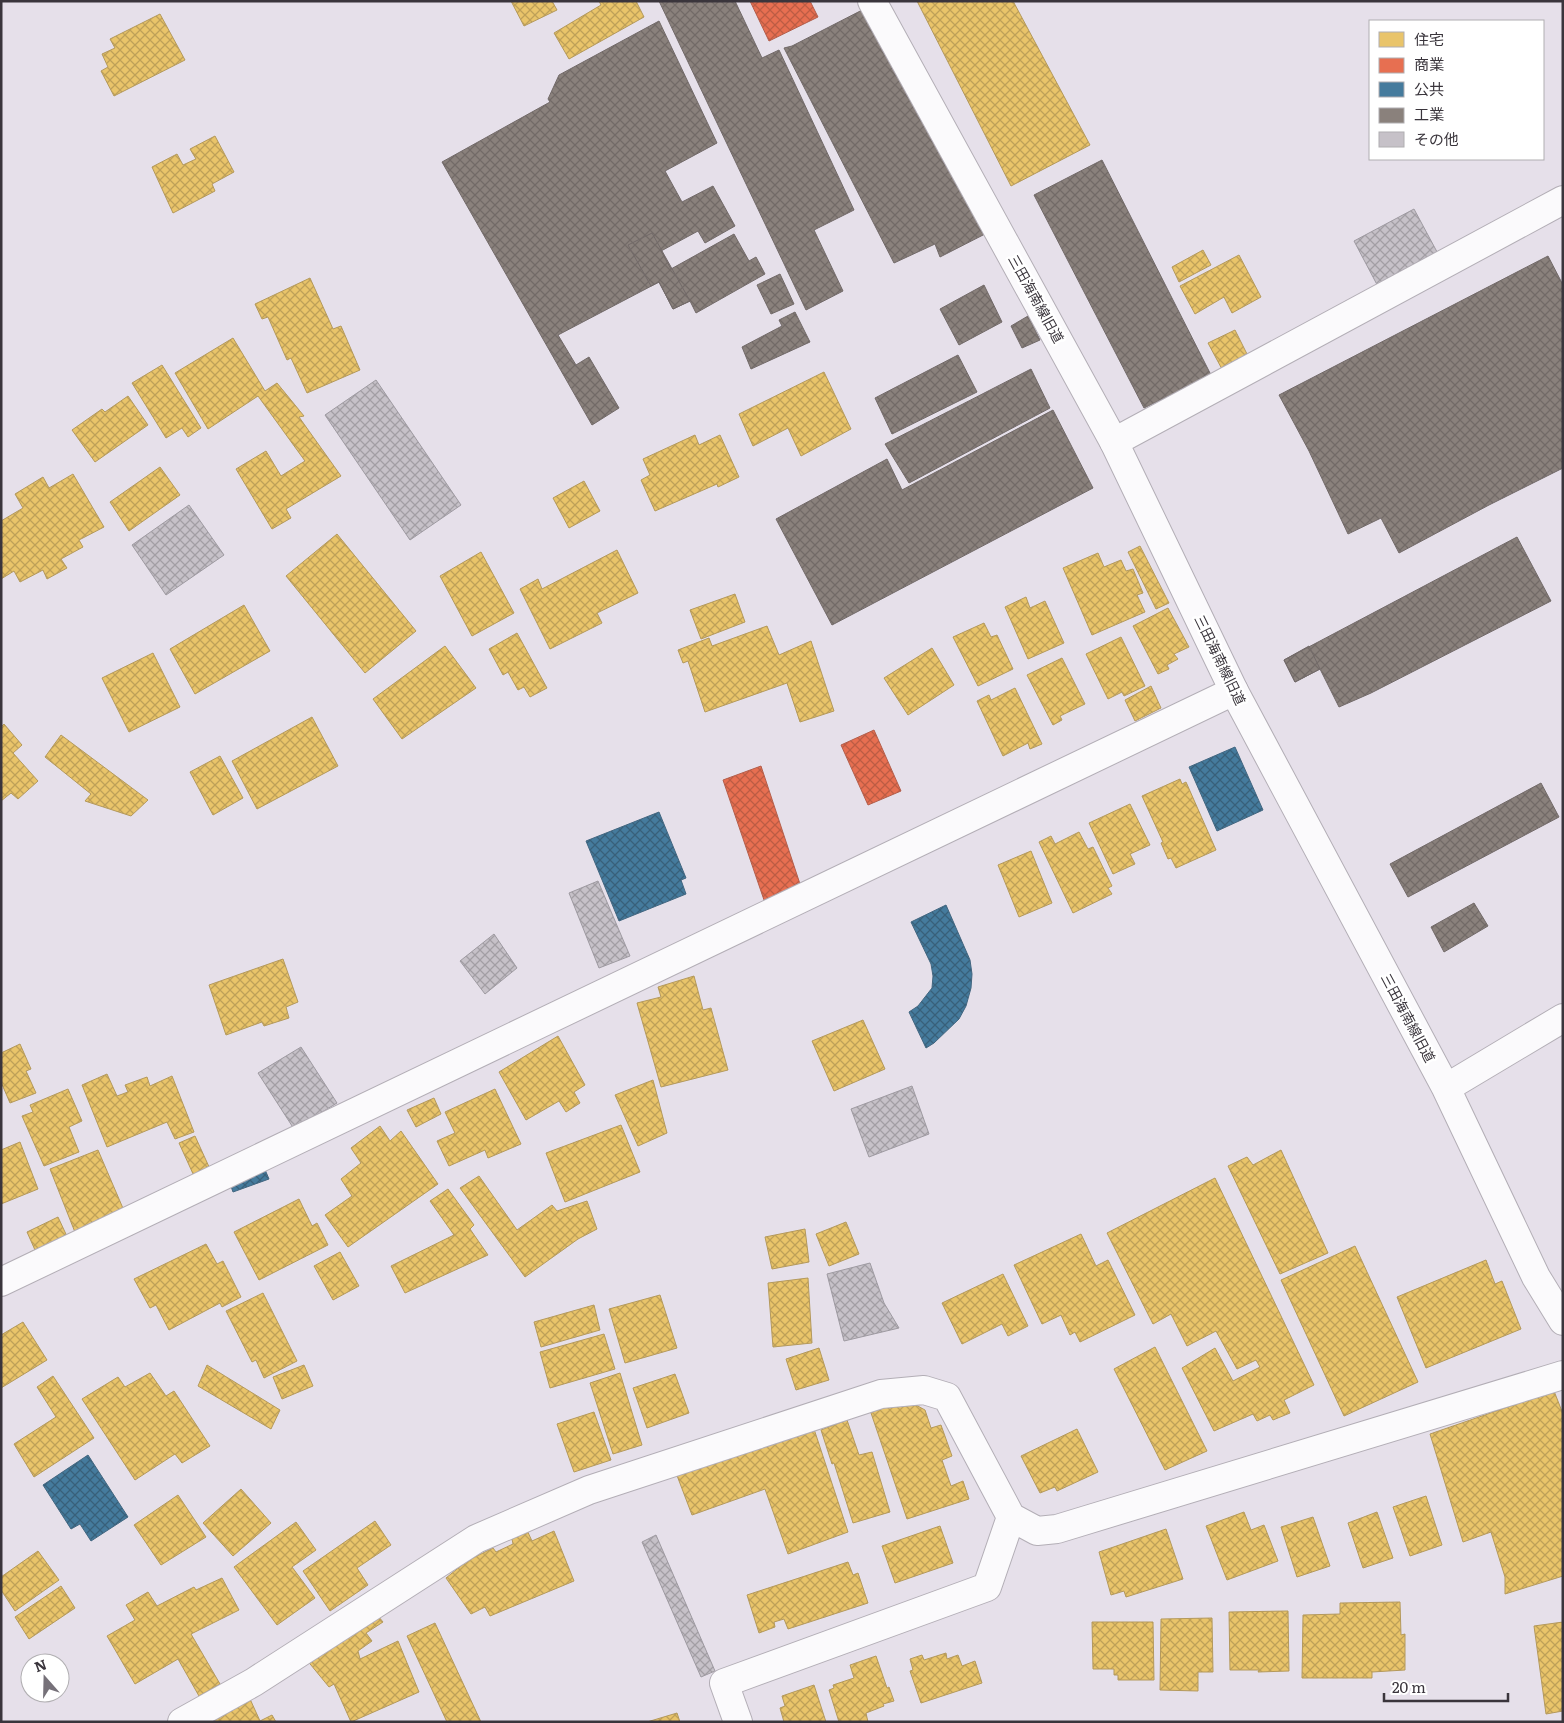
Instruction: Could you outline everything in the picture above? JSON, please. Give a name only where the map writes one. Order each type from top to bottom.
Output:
[{"type":"street","name":"三田海南線旧道","points":[[872,1],[1114,442],[1234,691],[1446,1088],[1536,1277],[1563,1321]]},
{"type":"street","points":[[1114,442],[1563,200]]},
{"type":"street","points":[[1,1282],[1234,691]]},
{"type":"street","points":[[1446,1088],[1563,1018]]},
{"type":"street","points":[[182,1722],[254,1682],[476,1539],[588,1490],[881,1394],[924,1390],[947,1397],[1011,1517],[1037,1532],[1057,1529],[1563,1375]]},
{"type":"street","points":[[738,1722],[724,1684],[987,1588],[1011,1517]]},
{"type":"building: 住宅","points":[[511,1],[552,1],[557,10],[524,26]]},
{"type":"building: 住宅","points":[[599,1],[636,1],[644,17],[569,59],[554,33],[601,5]]},
{"type":"building: 住宅","points":[[917,1],[1013,1],[1090,145],[1011,186]]},
{"type":"building: 住宅","points":[[160,14],[185,60],[114,96],[101,71],[108,67],[102,54],[115,48],[110,39]]},
{"type":"building: 住宅","points":[[215,136],[234,172],[212,184],[215,191],[173,213],[152,167],[177,154],[183,165],[196,159],[190,149]]},
{"type":"building: 住宅","points":[[1203,250],[1211,265],[1179,282],[1172,267]]},
{"type":"building: 住宅","points":[[1239,255],[1261,297],[1232,313],[1224,297],[1195,314],[1180,286]]},
{"type":"building: 住宅","points":[[310,278],[333,329],[341,326],[360,370],[307,393],[291,358],[287,360],[268,317],[262,319],[255,304]]},
{"type":"building: 住宅","points":[[1235,330],[1249,358],[1223,371],[1208,343]]},
{"type":"building: 住宅","points":[[233,338],[265,391],[277,383],[304,416],[299,417],[341,476],[286,509],[291,518],[272,529],[236,469],[266,451],[281,476],[305,461],[258,396],[208,429],[175,373]]},
{"type":"building: 住宅","points":[[162,365],[201,428],[188,437],[182,428],[166,438],[132,383]]},
{"type":"building: 住宅","points":[[824,372],[851,429],[801,456],[788,428],[753,446],[739,414]]},
{"type":"building: 住宅","points":[[128,396],[148,425],[95,462],[72,430],[102,409],[105,412]]},
{"type":"building: 住宅","points":[[695,435],[699,445],[720,435],[739,477],[718,487],[717,484],[655,511],[641,480],[650,475],[643,459]]},
{"type":"building: 住宅","points":[[160,467],[180,495],[129,531],[110,502]]},
{"type":"building: 住宅","points":[[73,474],[104,527],[79,540],[83,547],[61,559],[67,568],[47,579],[43,570],[20,582],[14,571],[1,579],[1,521],[23,508],[15,494],[43,477],[49,488]]},
{"type":"building: 住宅","points":[[584,481],[600,511],[569,528],[553,498]]},
{"type":"building: 住宅","points":[[337,534],[416,631],[365,673],[286,576]]},
{"type":"building: 住宅","points":[[1140,546],[1169,603],[1156,609],[1128,552]]},
{"type":"building: 住宅","points":[[617,550],[638,593],[597,613],[602,623],[550,649],[520,589],[538,579],[542,589]]},
{"type":"building: 住宅","points":[[481,552],[514,613],[472,636],[440,576]]},
{"type":"building: 住宅","points":[[1098,553],[1104,567],[1121,560],[1126,571],[1133,569],[1143,593],[1137,595],[1145,612],[1092,635],[1063,568]]},
{"type":"building: 住宅","points":[[735,594],[745,622],[701,639],[690,610]]},
{"type":"building: 住宅","points":[[1026,597],[1030,608],[1045,601],[1064,643],[1028,659],[1005,607]]},
{"type":"building: 住宅","points":[[244,605],[270,651],[195,694],[170,649]]},
{"type":"building: 住宅","points":[[1168,608],[1189,647],[1174,654],[1178,659],[1167,665],[1169,669],[1158,674],[1133,626]]},
{"type":"building: 住宅","points":[[984,623],[991,637],[997,635],[1013,669],[978,686],[953,637]]},
{"type":"building: 住宅","points":[[767,626],[779,655],[811,641],[834,711],[800,722],[787,683],[705,712],[688,661],[683,663],[678,650],[709,638],[712,646]]},
{"type":"building: 住宅","points":[[517,633],[547,688],[530,697],[524,687],[518,690],[508,672],[503,675],[489,649]]},
{"type":"building: 住宅","points":[[1121,637],[1145,686],[1124,696],[1122,692],[1108,699],[1086,654]]},
{"type":"building: 住宅","points":[[445,646],[476,688],[402,739],[373,699]]},
{"type":"building: 住宅","points":[[932,648],[954,685],[908,715],[884,678]]},
{"type":"building: 住宅","points":[[153,653],[180,707],[129,732],[102,678]]},
{"type":"building: 住宅","points":[[1062,658],[1085,704],[1060,716],[1062,720],[1053,725],[1027,675]]},
{"type":"building: 住宅","points":[[1151,686],[1161,708],[1135,721],[1125,700]]},
{"type":"building: 住宅","points":[[1015,688],[1042,744],[1030,749],[1028,743],[1003,756],[977,701],[989,695],[991,700]]},
{"type":"building: 住宅","points":[[312,717],[338,766],[257,809],[232,761]]},
{"type":"building: 住宅","points":[[4,724],[22,745],[13,753],[38,781],[18,799],[11,793],[1,801],[1,727]]},
{"type":"building: 住宅","points":[[61,735],[148,800],[131,816],[85,801],[91,794],[45,757]]},
{"type":"building: 住宅","points":[[220,756],[243,798],[213,815],[190,772]]},
{"type":"building: 住宅","points":[[1180,779],[1182,784],[1186,782],[1216,850],[1176,868],[1171,858],[1168,859],[1161,843],[1163,842],[1142,796]]},
{"type":"building: 住宅","points":[[1130,804],[1150,845],[1130,854],[1135,864],[1113,874],[1089,823]]},
{"type":"building: 住宅","points":[[1079,832],[1088,849],[1093,847],[1112,886],[1108,888],[1112,894],[1073,913],[1039,842],[1051,836],[1055,844]]},
{"type":"building: 住宅","points":[[1031,851],[1052,903],[1019,917],[998,865]]},
{"type":"building: 住宅","points":[[283,959],[298,1002],[286,1007],[289,1018],[264,1026],[262,1022],[226,1035],[209,985]]},
{"type":"building: 住宅","points":[[694,976],[703,1010],[711,1008],[728,1070],[661,1087],[637,1003],[661,997],[658,987]]},
{"type":"building: 住宅","points":[[863,1020],[885,1069],[834,1091],[812,1041]]},
{"type":"building: 住宅","points":[[558,1036],[585,1085],[574,1092],[580,1103],[566,1112],[559,1101],[526,1120],[499,1072]]},
{"type":"building: 住宅","points":[[20,1044],[31,1069],[26,1071],[36,1093],[10,1103],[1,1082],[1,1053]]},
{"type":"building: 住宅","points":[[107,1074],[117,1096],[128,1092],[125,1085],[147,1077],[150,1086],[172,1076],[194,1132],[175,1139],[167,1122],[107,1147],[82,1085]]},
{"type":"building: 住宅","points":[[653,1080],[667,1133],[638,1146],[615,1095]]},
{"type":"building: 住宅","points":[[68,1089],[82,1121],[69,1127],[79,1152],[44,1166],[22,1116],[33,1112],[30,1105]]},
{"type":"building: 住宅","points":[[495,1089],[521,1144],[488,1158],[485,1150],[449,1166],[437,1141],[455,1133],[445,1112]]},
{"type":"building: 住宅","points":[[434,1098],[441,1114],[416,1127],[407,1110]]},
{"type":"building: 住宅","points":[[621,1125],[640,1172],[565,1202],[546,1153]]},
{"type":"building: 住宅","points":[[380,1126],[390,1141],[401,1131],[438,1184],[348,1247],[325,1215],[352,1196],[341,1179],[361,1163],[351,1148]]},
{"type":"building: 住宅","points":[[195,1136],[210,1169],[194,1176],[179,1143]]},
{"type":"building: 住宅","points":[[20,1142],[38,1189],[1,1204],[1,1150]]},
{"type":"building: 住宅","points":[[98,1150],[134,1234],[84,1255],[50,1169]]},
{"type":"building: 住宅","points":[[1281,1150],[1328,1253],[1280,1274],[1228,1166],[1247,1157],[1253,1165]]},
{"type":"building: 住宅","points":[[479,1176],[517,1230],[552,1205],[557,1211],[587,1201],[597,1229],[578,1239],[525,1277],[460,1188]]},
{"type":"building: 住宅","points":[[1215,1178],[1314,1385],[1284,1400],[1290,1413],[1273,1420],[1270,1415],[1257,1421],[1253,1414],[1214,1431],[1182,1368],[1215,1348],[1233,1381],[1260,1367],[1256,1360],[1237,1369],[1216,1331],[1187,1346],[1171,1314],[1153,1324],[1107,1233]]},
{"type":"building: 住宅","points":[[448,1189],[474,1225],[470,1229],[488,1255],[405,1293],[391,1266],[454,1235],[430,1201]]},
{"type":"building: 住宅","points":[[299,1199],[312,1226],[317,1223],[328,1245],[259,1280],[234,1232]]},
{"type":"building: 住宅","points":[[58,1217],[78,1260],[43,1277],[30,1252],[35,1250],[27,1232]]},
{"type":"building: 住宅","points":[[846,1222],[859,1254],[829,1266],[816,1234]]},
{"type":"building: 住宅","points":[[805,1229],[809,1262],[772,1269],[765,1237]]},
{"type":"building: 住宅","points":[[1081,1234],[1096,1266],[1108,1260],[1135,1315],[1080,1342],[1075,1332],[1070,1335],[1061,1315],[1042,1324],[1014,1265]]},
{"type":"building: 住宅","points":[[206,1244],[217,1264],[223,1261],[241,1297],[222,1307],[220,1303],[169,1330],[156,1305],[150,1308],[134,1279]]},
{"type":"building: 住宅","points":[[1355,1246],[1418,1382],[1344,1416],[1281,1280]]},
{"type":"building: 住宅","points":[[340,1252],[359,1286],[333,1300],[314,1266]]},
{"type":"building: 住宅","points":[[1486,1260],[1495,1284],[1502,1281],[1521,1329],[1426,1368],[1397,1297]]},
{"type":"building: 住宅","points":[[1003,1274],[1028,1326],[1008,1336],[1002,1324],[962,1344],[942,1303]]},
{"type":"building: 住宅","points":[[808,1278],[812,1343],[773,1347],[768,1283]]},
{"type":"building: 住宅","points":[[263,1293],[297,1361],[264,1378],[256,1360],[252,1362],[226,1311]]},
{"type":"building: 住宅","points":[[660,1295],[677,1348],[625,1363],[609,1309]]},
{"type":"building: 住宅","points":[[594,1305],[600,1330],[541,1347],[534,1322]]},
{"type":"building: 住宅","points":[[23,1322],[47,1360],[1,1388],[1,1335]]},
{"type":"building: 住宅","points":[[604,1334],[615,1369],[550,1388],[540,1352]]},
{"type":"building: 住宅","points":[[1155,1347],[1207,1451],[1165,1470],[1114,1369]]},
{"type":"building: 住宅","points":[[819,1348],[829,1380],[796,1390],[786,1359]]},
{"type":"building: 住宅","points":[[207,1365],[280,1410],[271,1429],[198,1386]]},
{"type":"building: 住宅","points":[[304,1365],[313,1386],[282,1399],[273,1377]]},
{"type":"building: 住宅","points":[[150,1373],[166,1396],[174,1391],[210,1446],[182,1463],[175,1454],[135,1480],[82,1399],[118,1377],[125,1387]]},
{"type":"building: 住宅","points":[[620,1373],[642,1445],[613,1454],[590,1383]]},
{"type":"building: 住宅","points":[[675,1374],[689,1413],[647,1428],[633,1388]]},
{"type":"building: 住宅","points":[[53,1376],[94,1438],[34,1477],[14,1444],[56,1417],[37,1387]]},
{"type":"building: 住宅","points":[[1554,1391],[1563,1414],[1563,1576],[1505,1594],[1505,1577],[1491,1532],[1463,1542],[1430,1434]]},
{"type":"building: 住宅","points":[[905,1399],[925,1410],[931,1428],[941,1425],[952,1456],[942,1460],[951,1486],[963,1481],[969,1499],[907,1519],[870,1410]]},
{"type":"building: 住宅","points":[[594,1412],[611,1460],[574,1472],[557,1424]]},
{"type":"building: 住宅","points":[[847,1420],[859,1455],[872,1452],[890,1512],[853,1523],[834,1463],[832,1464],[821,1430]]},
{"type":"building: 住宅","points":[[814,1429],[848,1532],[788,1554],[765,1489],[692,1515],[673,1465]]},
{"type":"building: 住宅","points":[[1077,1429],[1098,1472],[1057,1491],[1055,1487],[1040,1493],[1021,1456]]},
{"type":"building: 住宅","points":[[241,1489],[271,1523],[233,1556],[203,1523]]},
{"type":"building: 住宅","points":[[178,1495],[206,1537],[161,1565],[134,1525]]},
{"type":"building: 住宅","points":[[1426,1496],[1442,1545],[1410,1556],[1393,1507]]},
{"type":"building: 住宅","points":[[1244,1512],[1251,1530],[1264,1525],[1278,1561],[1227,1580],[1206,1526]]},
{"type":"building: 住宅","points":[[1377,1512],[1393,1558],[1363,1568],[1348,1523]]},
{"type":"building: 住宅","points":[[1313,1517],[1330,1566],[1297,1577],[1281,1527]]},
{"type":"building: 住宅","points":[[375,1521],[391,1545],[357,1568],[368,1585],[330,1611],[303,1571]]},
{"type":"building: 住宅","points":[[296,1522],[316,1550],[292,1567],[315,1598],[277,1625],[234,1567]]},
{"type":"building: 住宅","points":[[940,1526],[953,1563],[895,1583],[882,1546]]},
{"type":"building: 住宅","points":[[526,1528],[532,1541],[554,1531],[574,1581],[490,1616],[485,1607],[471,1614],[446,1578],[467,1561],[493,1548],[496,1552],[513,1544],[511,1534]]},
{"type":"building: 住宅","points":[[1166,1529],[1183,1579],[1126,1597],[1124,1591],[1111,1595],[1099,1552]]},
{"type":"building: 住宅","points":[[38,1551],[59,1580],[15,1611],[1,1590],[1,1577]]},
{"type":"building: 住宅","points":[[848,1562],[853,1575],[858,1573],[868,1603],[788,1629],[784,1619],[774,1622],[775,1627],[759,1633],[747,1595]]},
{"type":"building: 住宅","points":[[222,1578],[239,1610],[191,1634],[220,1684],[199,1696],[178,1659],[135,1684],[107,1636],[135,1620],[126,1605],[148,1592],[157,1606],[194,1587],[196,1590]]},
{"type":"building: 住宅","points":[[61,1586],[75,1608],[29,1639],[15,1617]]},
{"type":"building: 住宅","points":[[1400,1602],[1401,1635],[1405,1634],[1405,1670],[1372,1672],[1372,1678],[1302,1678],[1303,1615],[1340,1614],[1340,1603]]},
{"type":"building: 住宅","points":[[374,1611],[383,1622],[366,1633],[372,1641],[358,1651],[360,1659],[398,1641],[419,1692],[351,1722],[334,1684],[329,1687],[306,1659]]},
{"type":"building: 住宅","points":[[1288,1611],[1289,1671],[1258,1672],[1259,1670],[1230,1670],[1229,1612]]},
{"type":"building: 住宅","points":[[1212,1618],[1213,1672],[1198,1672],[1198,1691],[1160,1690],[1161,1619]]},
{"type":"building: 住宅","points":[[1092,1622],[1153,1622],[1154,1680],[1118,1680],[1118,1675],[1114,1675],[1114,1669],[1093,1669]]},
{"type":"building: 住宅","points":[[1563,1622],[1563,1711],[1546,1714],[1534,1626]]},
{"type":"building: 住宅","points":[[435,1623],[481,1722],[447,1722],[407,1636]]},
{"type":"building: 住宅","points":[[946,1653],[947,1659],[958,1655],[962,1666],[975,1661],[982,1683],[921,1703],[910,1671],[913,1670],[910,1659],[922,1655],[924,1660]]},
{"type":"building: 住宅","points":[[876,1656],[887,1688],[889,1687],[894,1701],[883,1704],[884,1706],[866,1713],[868,1722],[839,1722],[829,1690],[834,1688],[833,1685],[854,1678],[850,1665]]},
{"type":"building: 住宅","points":[[814,1685],[826,1722],[784,1722],[780,1708],[785,1706],[782,1696]]},
{"type":"building: 住宅","points":[[250,1699],[260,1721],[272,1715],[276,1722],[210,1722]]},
{"type":"building: 住宅","points":[[677,1713],[680,1722],[647,1722]]},
{"type":"building: 商業","points":[[750,1],[810,1],[818,17],[769,41]]},
{"type":"building: 商業","points":[[874,730],[901,791],[868,805],[841,745]]},
{"type":"building: 商業","points":[[761,766],[801,887],[764,900],[723,780]]},
{"type":"building: 公共","points":[[1235,747],[1263,810],[1217,831],[1189,767]]},
{"type":"building: 公共","points":[[659,812],[686,878],[681,880],[686,894],[619,921],[586,841]]},
{"type":"building: 公共","points":[[946,905],[970,960],[971,988],[966,1006],[959,1019],[934,1043],[926,1048],[909,1012],[918,1006],[932,988],[933,976],[931,964],[911,922]]},
{"type":"building: 公共","points":[[263,1165],[269,1179],[233,1192],[228,1178]]},
{"type":"building: 公共","points":[[88,1455],[128,1517],[91,1541],[80,1524],[71,1529],[43,1485]]},
{"type":"building: 工業","points":[[659,1],[735,1],[762,58],[779,50],[854,210],[814,230],[843,291],[806,310]]},
{"type":"building: 工業","points":[[870,6],[985,234],[940,257],[935,244],[894,263],[784,48],[792,46]]},
{"type":"building: 工業","points":[[659,21],[717,143],[665,171],[682,202],[713,186],[735,226],[705,243],[698,231],[661,251],[671,269],[734,234],[749,261],[756,257],[765,274],[696,313],[690,301],[673,309],[659,282],[558,335],[576,365],[589,357],[619,408],[592,425],[442,162],[550,102],[548,99],[559,75]]},
{"type":"building: 工業","points":[[1102,160],[1211,375],[1144,408],[1034,195]]},
{"type":"building: 工業","points":[[652,233],[690,301],[673,309],[659,282],[651,286],[628,245]]},
{"type":"building: 工業","points":[[1548,256],[1563,285],[1563,468],[1399,553],[1381,518],[1348,534],[1309,451],[1279,395]]},
{"type":"building: 工業","points":[[780,274],[794,304],[771,314],[757,285]]},
{"type":"building: 工業","points":[[984,285],[1002,322],[959,345],[940,309]]},
{"type":"building: 工業","points":[[795,312],[810,342],[751,369],[742,347],[782,326],[779,320]]},
{"type":"building: 工業","points":[[1028,316],[1040,340],[1022,348],[1011,326]]},
{"type":"building: 工業","points":[[958,355],[977,392],[892,434],[875,398]]},
{"type":"building: 工業","points":[[1031,369],[1050,408],[909,483],[885,444]]},
{"type":"building: 工業","points":[[1053,410],[1093,488],[832,625],[776,519],[887,459],[902,490]]},
{"type":"building: 工業","points":[[1517,537],[1551,601],[1371,693],[1339,707],[1320,669],[1295,682],[1284,660]]},
{"type":"building: 工業","points":[[1309,646],[1320,669],[1295,682],[1284,660]]},
{"type":"building: 工業","points":[[1541,783],[1559,817],[1408,897],[1390,864]]},
{"type":"building: 工業","points":[[1474,903],[1488,926],[1444,952],[1431,927]]},
{"type":"building: その他","points":[[1414,209],[1443,263],[1383,296],[1354,241]]},
{"type":"building: その他","points":[[376,380],[461,505],[410,540],[325,415]]},
{"type":"building: その他","points":[[189,505],[224,555],[166,595],[132,545]]},
{"type":"building: その他","points":[[598,881],[630,956],[599,968],[569,893]]},
{"type":"building: その他","points":[[494,934],[517,968],[485,994],[460,961]]},
{"type":"building: その他","points":[[301,1047],[337,1103],[294,1129],[258,1073]]},
{"type":"building: その他","points":[[912,1086],[929,1134],[869,1157],[851,1109]]},
{"type":"building: その他","points":[[870,1263],[884,1303],[899,1328],[844,1341],[827,1274]]},
{"type":"building: その他","points":[[656,1535],[715,1671],[701,1677],[642,1542]]}]
